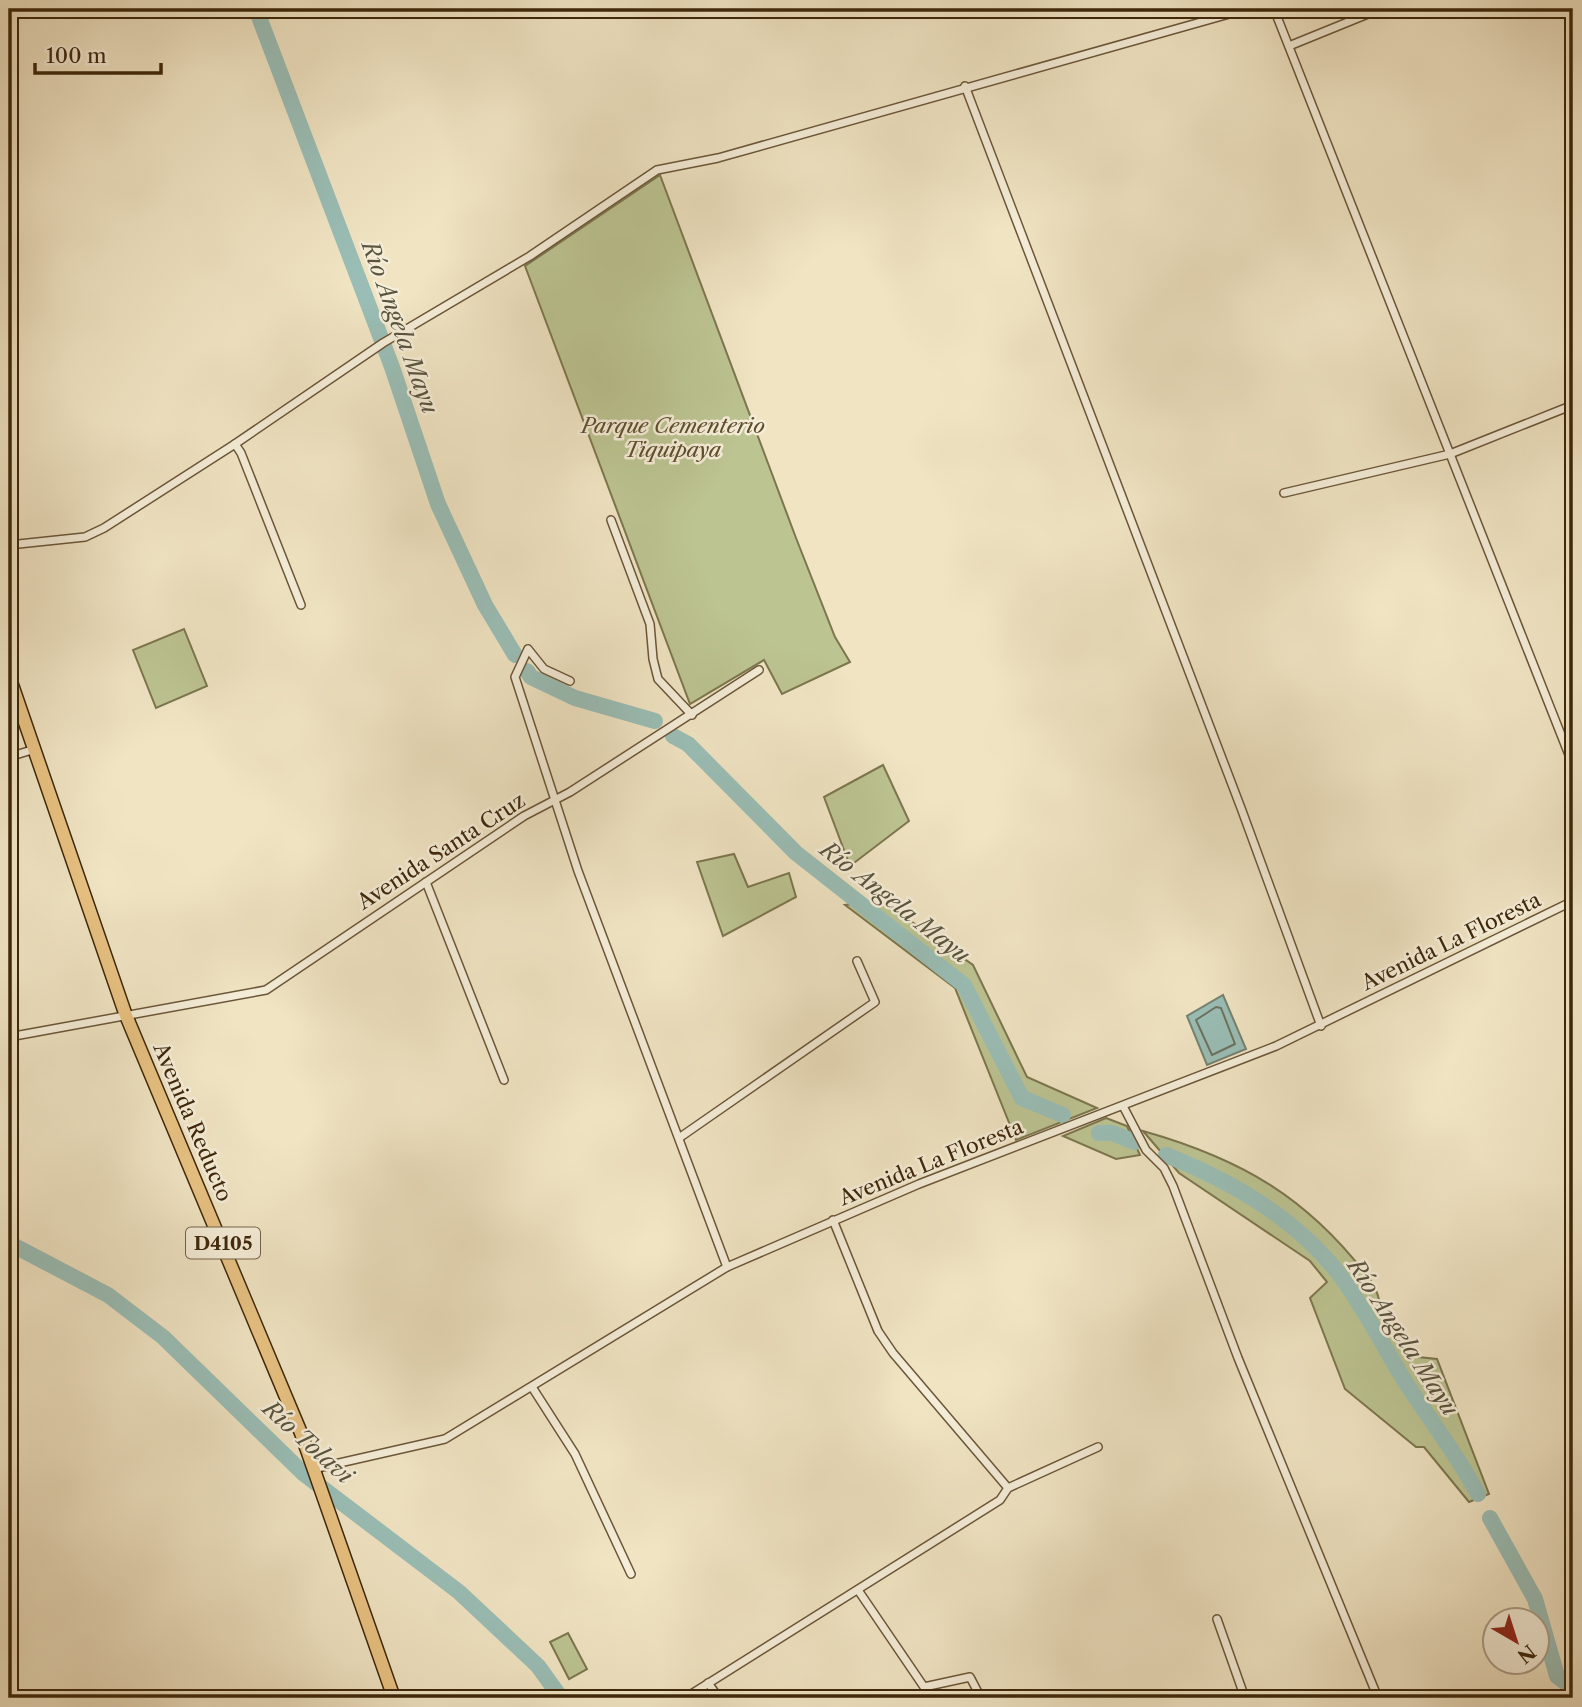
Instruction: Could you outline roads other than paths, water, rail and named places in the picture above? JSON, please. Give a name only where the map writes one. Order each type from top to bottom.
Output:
[{"type":"main road","name":"Avenida Reducto","points":[[9,676],[125,1013],[263,1337],[394,1698]]},
{"type":"street","points":[[9,545],[86,537],[235,444],[383,343],[530,256],[657,170],[718,158],[965,86],[1247,9]]},
{"type":"street","points":[[1275,9],[1573,765]]},
{"type":"street","points":[[1289,46],[1380,9]]},
{"type":"street","points":[[965,86],[1241,808],[1321,1026]]},
{"type":"street","points":[[1284,493],[1450,454],[1573,405]]},
{"type":"street","points":[[235,444],[241,453],[301,605]]},
{"type":"street","points":[[611,520],[650,624],[658,679],[692,715]]},
{"type":"street","points":[[570,681],[544,669],[527,649],[515,677],[620,990],[727,1267]]},
{"type":"street","name":"Avenida Santa Cruz","points":[[9,1037],[125,1013],[266,990],[554,799],[692,715],[759,670]]},
{"type":"street","points":[[9,757],[36,748]]},
{"type":"street","points":[[426,883],[504,1080]]},
{"type":"street","name":"Avenida La Floresta","points":[[314,1472],[445,1439],[727,1267],[833,1220],[1276,1046],[1573,901]]},
{"type":"street","points":[[679,1138],[875,1002],[858,961]]},
{"type":"street","points":[[1123,1105],[1146,1150],[1164,1168],[1173,1186],[1238,1358],[1378,1698]]},
{"type":"street","points":[[833,1220],[878,1331],[893,1353],[1008,1488]]},
{"type":"street","points":[[532,1387],[575,1454],[631,1574]]},
{"type":"street","points":[[685,1698],[1000,1500],[1008,1488],[1098,1447]]},
{"type":"street","points":[[858,1590],[924,1687],[970,1677],[981,1698]]},
{"type":"street","points":[[1217,1619],[1245,1698]]},
{"type":"street","points":[[708,1683],[719,1698]]},
{"type":"water","points":[[1223,995],[1246,1049],[1207,1065],[1187,1016]]},
{"type":"waterway","name":"Río Angela Mayu","points":[[256,9],[392,367],[438,504],[485,605],[515,655]]},
{"type":"waterway","name":"Río Angela Mayu","points":[[527,671],[531,677],[575,698],[655,721]]},
{"type":"waterway","name":"Río Angela Mayu","points":[[673,736],[688,744],[796,853],[964,985],[1022,1098],[1063,1115]]},
{"type":"waterway","name":"Río Angela Mayu","points":[[1099,1133],[1112,1133],[1135,1142]]},
{"type":"waterway","name":"Río Angela Mayu","points":[[1166,1155],[1238,1189],[1261,1203],[1303,1235],[1322,1254],[1357,1300],[1406,1383],[1478,1494]]},
{"type":"waterway","name":"Río Tolavi","points":[[9,1243],[108,1295],[163,1337],[304,1474],[459,1592],[538,1666],[561,1698]]},
{"type":"waterway","name":"Río Angela Mayu","points":[[1490,1518],[1535,1599],[1557,1676],[1573,1688]]},
{"type":"park label","name":"Parque Cementerio Tiquipaya","points":[[673,437]]}]
